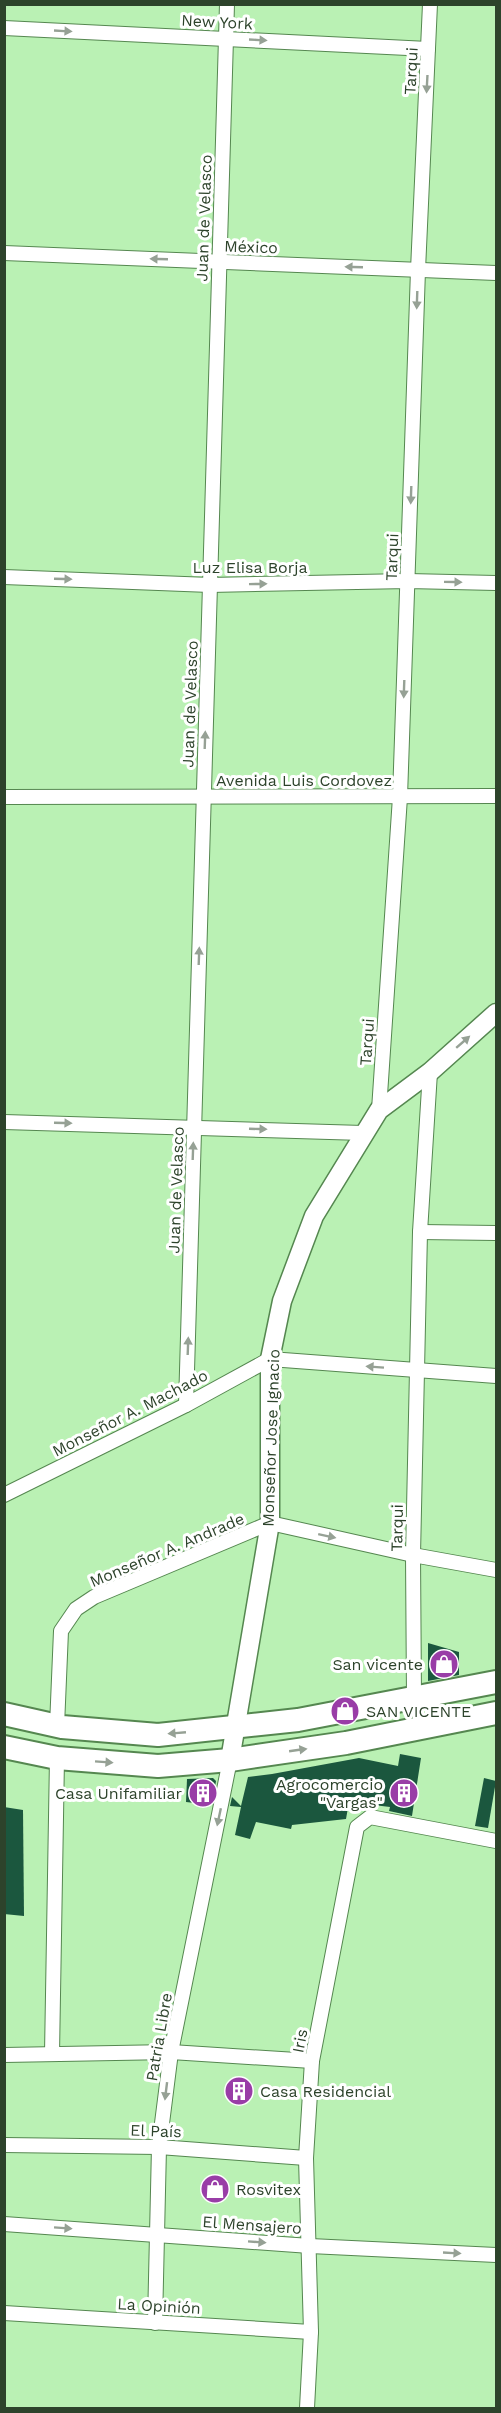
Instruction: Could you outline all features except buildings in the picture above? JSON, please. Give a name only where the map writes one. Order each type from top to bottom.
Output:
[{"type":"main road","points":[[4,1714],[57,1726],[158,1735],[298,1720],[496,1682]]},
{"type":"main road","points":[[4,1747],[57,1758],[158,1766],[230,1760],[346,1743],[496,1713]]},
{"type":"street","name":"Juan de Velasco","points":[[186,1405],[227,4]]},
{"type":"street","name":"Tarqui","points":[[380,1110],[400,796],[418,270],[430,4]]},
{"type":"street","name":"New York","points":[[4,28],[428,49]]},
{"type":"street","name":"México","points":[[4,253],[496,273]]},
{"type":"street","name":"Luz Elisa Borja","points":[[4,577],[210,585],[408,581],[496,583]]},
{"type":"street","name":"Avenida Luis Cordovez","points":[[4,797],[496,796]]},
{"type":"street","name":"Monseñor Jose Ignacio","points":[[230,1760],[270,1524],[270,1359],[282,1301],[314,1216],[363,1133],[380,1110],[430,1072],[496,1013]]},
{"type":"street","name":"Tarqui","points":[[414,1698],[413,1555],[420,1232],[430,1072]]},
{"type":"street","points":[[4,1122],[363,1133]]},
{"type":"street","points":[[420,1232],[496,1233]]},
{"type":"street","points":[[270,1359],[496,1376]]},
{"type":"street","name":"Monseñor A. Machado","points":[[4,1496],[186,1405],[270,1359]]},
{"type":"street","name":"Monseñor A. Andrade","points":[[57,1726],[61,1630],[76,1609],[94,1597],[270,1524],[413,1555],[496,1570]]},
{"type":"street","points":[[52,2054],[57,1758]]},
{"type":"street","name":"Patria Libre","points":[[155,2323],[159,2146],[171,2052],[230,1760]]},
{"type":"street","name":"Iris","points":[[307,2409],[311,2332],[306,2158],[312,2061],[357,1827],[370,1817],[496,1841]]},
{"type":"street","points":[[4,2055],[171,2052],[312,2061]]},
{"type":"street","name":"El País","points":[[4,2145],[159,2146],[306,2158]]},
{"type":"street","name":"El Mensajero","points":[[4,2224],[310,2246],[496,2255]]},
{"type":"street","name":"La Opinión","points":[[4,2313],[311,2332]]},
{"type":"place","name":"San vicente","points":[[444,1664]]},
{"type":"place","name":"SAN VICENTE","points":[[345,1711]]},
{"type":"place","name":"Casa Unifamiliar","points":[[203,1793]]},
{"type":"place","name":"Agrocomercio \"Vargas\"","points":[[404,1793]]},
{"type":"place","name":"Casa Residencial","points":[[239,2091]]},
{"type":"place","name":"Rosvitex","points":[[215,2189]]}]
